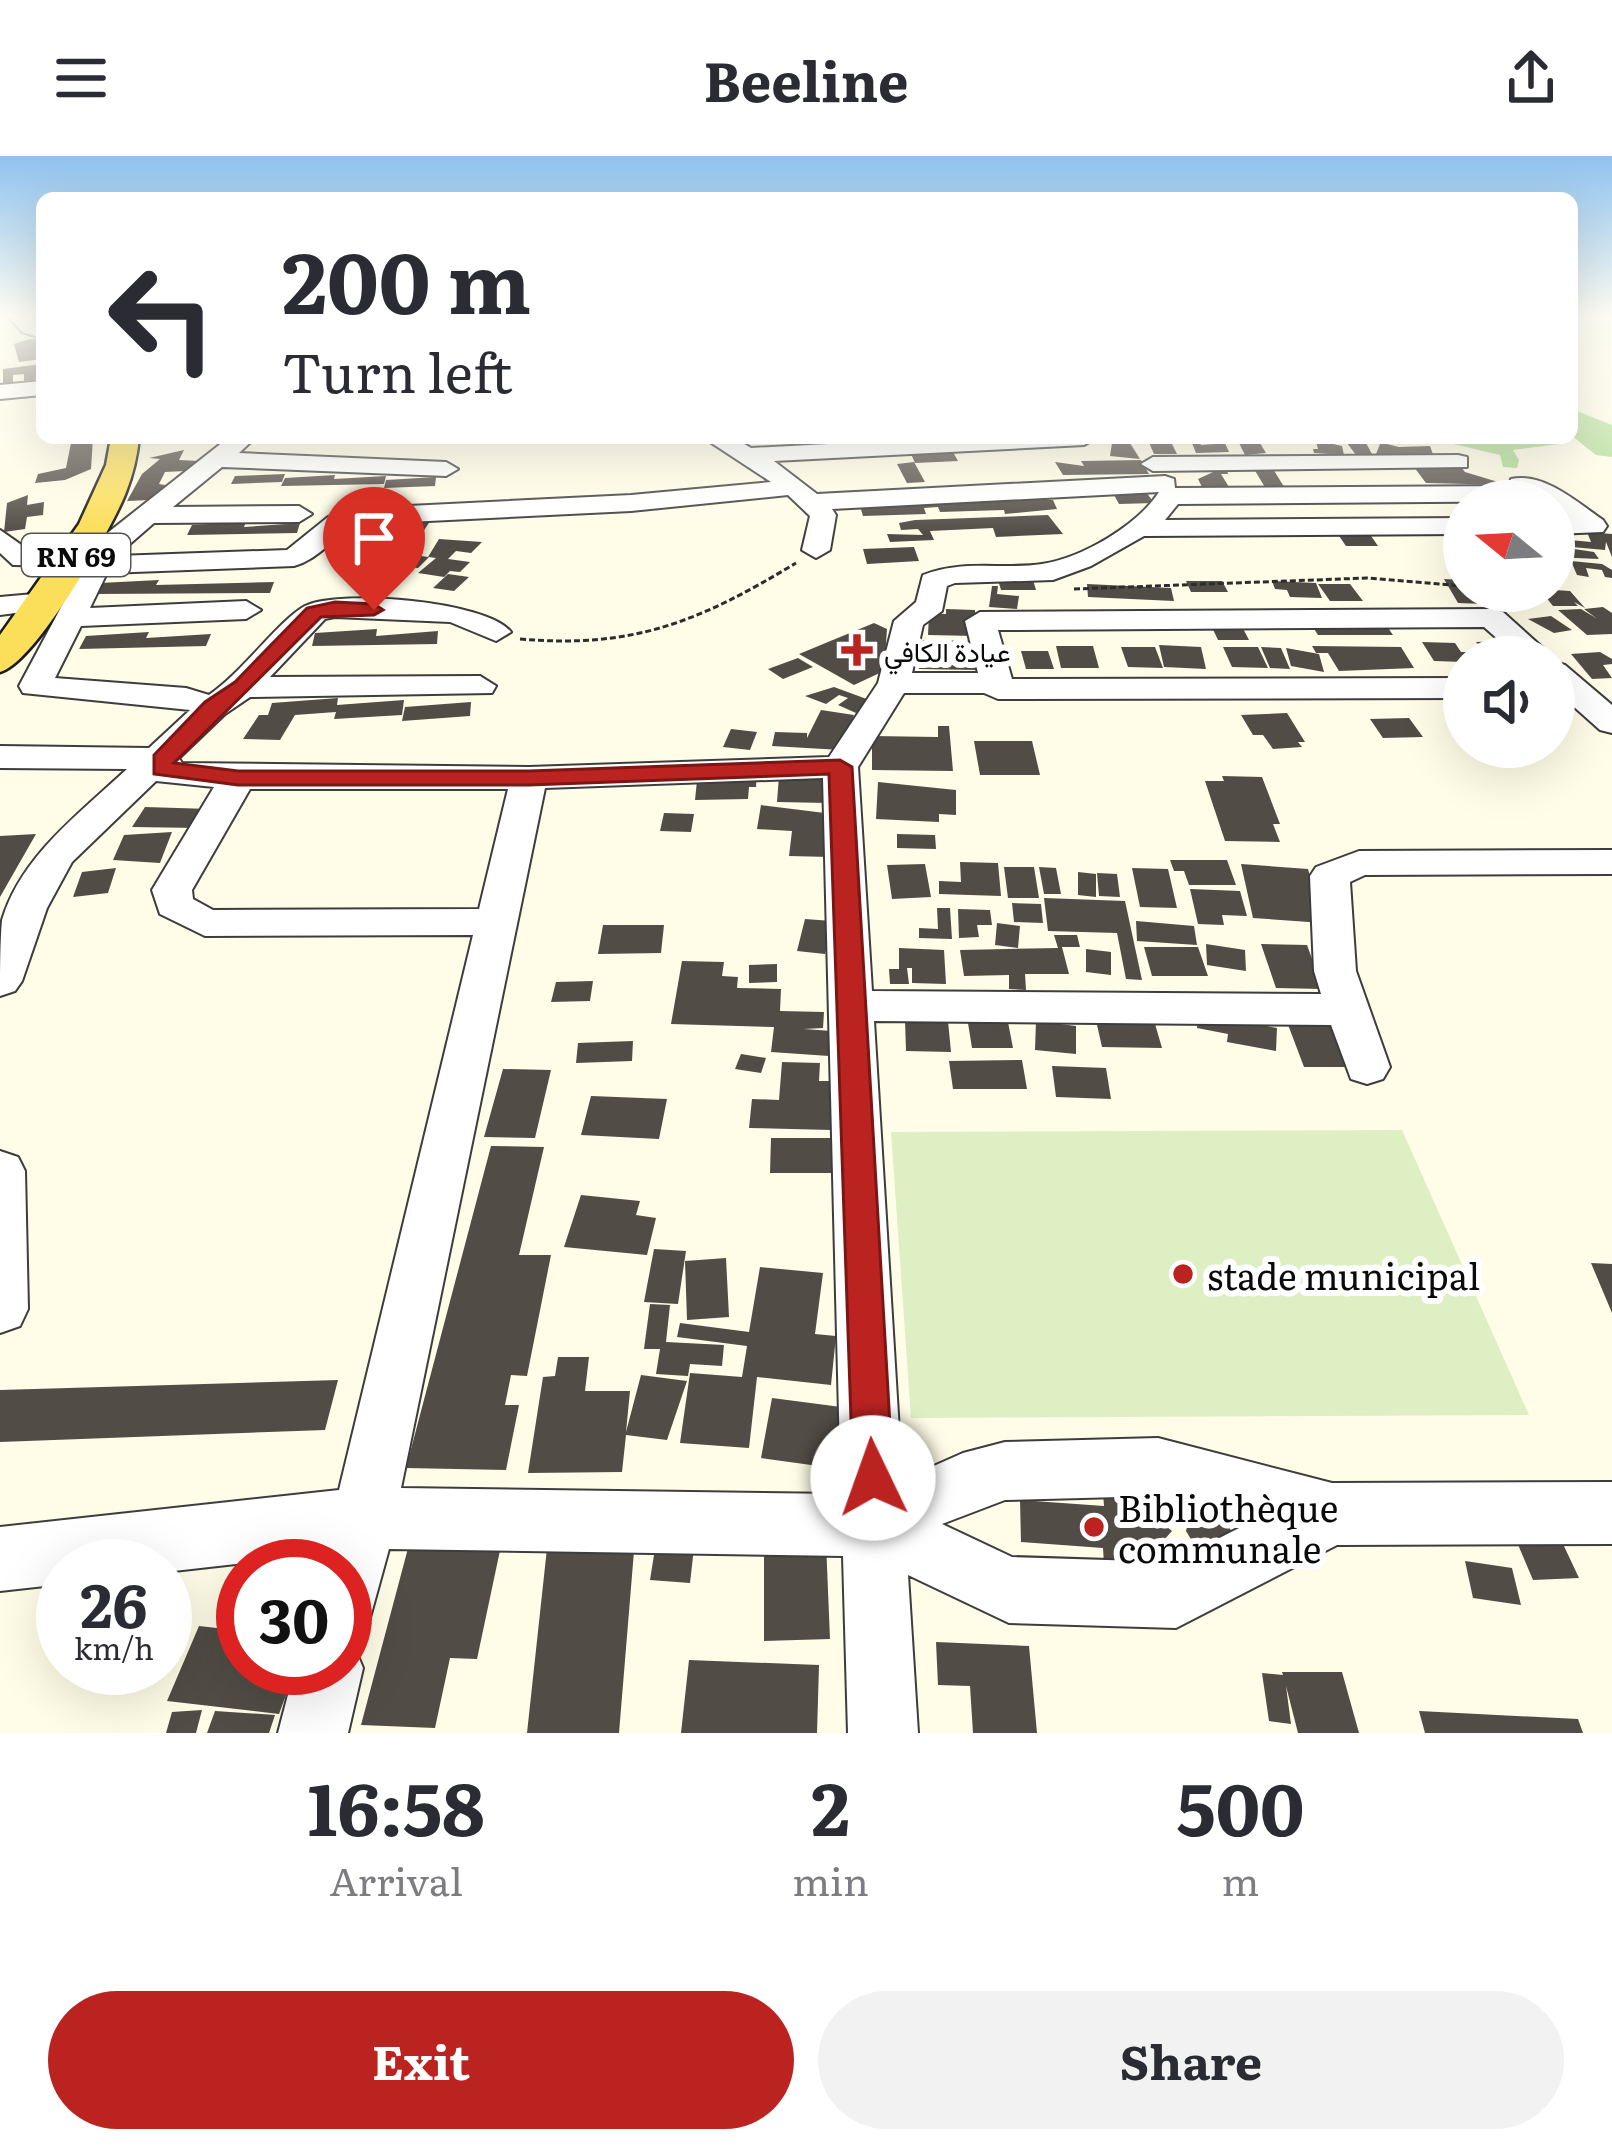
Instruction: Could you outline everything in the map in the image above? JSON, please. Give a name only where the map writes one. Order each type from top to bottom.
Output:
[{"type":"main road","name":"RN 69","points":[[78,555],[107,468],[109,444]]},
{"type":"main road","name":"RN 69","points":[[0,660],[78,555],[114,490],[124,444]]},
{"type":"main road","name":"RN 69","points":[[0,638],[35,607]]},
{"type":"street","points":[[0,392],[36,389]]},
{"type":"street","points":[[78,555],[146,515],[235,444]]},
{"type":"street","points":[[728,444],[804,494],[824,515],[816,550]]},
{"type":"street","points":[[749,455],[966,444]]},
{"type":"street","points":[[884,1733],[840,767],[894,683],[909,621],[931,605],[933,581],[960,572],[1053,571],[1140,528],[1167,504],[1162,482],[1134,444]]},
{"type":"street","points":[[1426,444],[1508,480]]},
{"type":"street","points":[[214,459],[446,469]]},
{"type":"street","points":[[0,538],[23,559],[78,555],[294,558],[337,524],[368,516],[1162,482],[1458,462]]},
{"type":"street","points":[[1162,482],[1443,491]]},
{"type":"street","points":[[1575,513],[1594,526],[1575,526]]},
{"type":"street","points":[[146,515],[298,514]]},
{"type":"street","points":[[1140,528],[1443,526]]},
{"type":"street","points":[[213,707],[186,698],[35,686],[35,607],[246,610]]},
{"type":"street","points":[[0,981],[27,908],[56,856],[103,811],[175,768],[213,707],[243,687],[314,613],[335,608],[450,613],[475,619],[496,632]]},
{"type":"street","points":[[1443,688],[998,689],[980,621],[1492,618],[1513,636]]},
{"type":"street","points":[[894,683],[997,683]]},
{"type":"street","points":[[1575,685],[1612,690]]},
{"type":"street","points":[[243,687],[480,686]]},
{"type":"street","points":[[1575,695],[1612,723]]},
{"type":"street","points":[[0,757],[175,768],[238,778],[529,778],[840,767]]},
{"type":"street","points":[[238,778],[172,890],[174,905],[186,915],[206,923],[496,922]]},
{"type":"street","points":[[360,1539],[529,778]]},
{"type":"street","points":[[1367,1067],[1335,970],[1330,876],[1359,863],[1612,862]]},
{"type":"street","points":[[851,1006],[1345,1010]]},
{"type":"street","points":[[0,1171],[0,1309]]},
{"type":"street","points":[[875,1525],[962,1483],[1005,1471],[1158,1468],[1332,1514],[1612,1513]]},
{"type":"street","points":[[0,1559],[365,1518],[875,1525],[1009,1590],[1176,1595],[1332,1514]]},
{"type":"street","points":[[314,1733],[323,1695]]},
{"type":"path","points":[[496,632],[524,640],[634,639],[726,608],[816,550]]},
{"type":"path","points":[[1066,589],[1367,578],[1443,584]]},
{"type":"green space","points":[[1578,411],[1612,425],[1612,457],[1596,455],[1578,441]]},
{"type":"green space","points":[[1453,444],[1559,444],[1513,450],[1519,460],[1517,468],[1503,467],[1500,455]]},
{"type":"green space","name":"stade municipal","points":[[1402,1130],[1529,1415],[911,1418],[891,1132]]},
{"type":"building","points":[[71,444],[93,444],[91,469],[65,480],[35,483],[38,474],[66,468]]},
{"type":"building","points":[[1112,444],[1131,444],[1140,459],[1110,456]]},
{"type":"building","points":[[1150,444],[1172,444],[1177,454],[1154,454]]},
{"type":"building","points":[[1192,444],[1225,444],[1229,452],[1196,453]]},
{"type":"building","points":[[1240,444],[1261,444],[1266,453],[1245,455]]},
{"type":"building","points":[[1317,444],[1342,446],[1344,455],[1314,453]]},
{"type":"building","points":[[1348,444],[1367,444],[1373,456],[1356,455]]},
{"type":"building","points":[[1380,444],[1430,446],[1434,457],[1376,454]]},
{"type":"building","points":[[949,445],[958,461],[915,463],[908,447]]},
{"type":"building","points":[[184,450],[179,460],[199,461],[185,471],[165,472],[159,484],[165,485],[161,493],[150,500],[127,501],[142,474],[160,459],[149,458]]},
{"type":"building","points":[[1141,460],[1149,474],[1063,475],[1055,462],[1084,466],[1081,461]]},
{"type":"building","points":[[914,462],[925,482],[907,483],[897,464]]},
{"type":"building","points":[[1411,463],[1458,463],[1465,472],[1491,480],[1443,480],[1426,483]]},
{"type":"building","points":[[1251,464],[1270,464],[1286,490],[1266,489]]},
{"type":"building","points":[[1226,466],[1228,474],[1221,474],[1229,487],[1202,487],[1198,479]]},
{"type":"building","points":[[285,474],[282,482],[231,484],[235,476]]},
{"type":"building","points":[[335,475],[334,479],[386,476],[384,484],[281,486],[285,478]]},
{"type":"building","points":[[436,477],[435,486],[384,488],[386,480]]},
{"type":"building","points":[[1144,489],[1154,503],[1119,504],[1114,495],[1123,495],[1120,490]]},
{"type":"building","points":[[28,495],[27,505],[44,502],[43,515],[27,517],[25,529],[4,532],[7,503]]},
{"type":"building","points":[[1053,500],[1057,509],[1005,514],[1004,510],[940,512],[938,507],[924,508],[926,514],[863,516],[860,506]]},
{"type":"building","points":[[1048,515],[1063,534],[996,537],[993,528],[930,531],[934,540],[890,542],[887,534],[923,535],[918,529],[901,530],[899,523],[915,520]]},
{"type":"building","points":[[372,518],[431,520],[398,568],[383,567],[393,550],[382,565],[343,564]]},
{"type":"building","points":[[246,522],[244,527],[300,523],[297,533],[187,535],[192,525]]},
{"type":"building","points":[[1587,532],[1612,534],[1612,557],[1606,542],[1605,550],[1575,547],[1575,540],[1591,542]]},
{"type":"building","points":[[1337,533],[1369,533],[1378,546],[1346,546]]},
{"type":"building","points":[[439,539],[482,542],[471,553],[456,551],[448,559],[470,562],[460,572],[450,571],[444,577],[418,573],[436,558],[429,557],[418,568],[403,567],[414,555],[428,557]]},
{"type":"building","points":[[914,547],[919,561],[867,564],[863,549]]},
{"type":"building","points":[[1575,549],[1594,552],[1599,559],[1575,558]]},
{"type":"building","points":[[1575,561],[1612,570],[1612,578],[1602,570],[1586,568],[1589,577],[1577,575]]},
{"type":"building","points":[[448,574],[469,577],[454,591],[433,588]]},
{"type":"building","points":[[159,580],[156,585],[274,582],[270,593],[93,594],[100,583]]},
{"type":"building","points":[[998,580],[1033,580],[1036,590],[1001,590]]},
{"type":"building","points":[[1186,581],[1222,581],[1228,592],[1191,592]]},
{"type":"building","points":[[1272,581],[1316,583],[1322,598],[1290,597],[1287,590],[1275,589]]},
{"type":"building","points":[[1087,584],[1171,588],[1174,601],[1088,597]]},
{"type":"building","points":[[1318,584],[1350,584],[1363,601],[1330,601]]},
{"type":"building","points":[[992,586],[998,586],[997,594],[1019,596],[1017,609],[989,607]]},
{"type":"building","points":[[1603,607],[1612,613],[1612,634],[1587,635],[1560,612],[1581,609],[1596,618],[1584,609]]},
{"type":"building","points":[[946,609],[975,610],[975,636],[928,635],[929,613],[946,614]]},
{"type":"building","points":[[1551,616],[1572,630],[1554,633],[1528,619]]},
{"type":"building","points":[[1307,618],[1381,618],[1393,635],[1318,635]]},
{"type":"building","points":[[1208,619],[1238,619],[1249,640],[1218,640]]},
{"type":"building","points":[[874,623],[887,629],[884,671],[854,685],[799,654]]},
{"type":"building","points":[[377,629],[376,636],[438,631],[437,644],[312,646],[315,633]]},
{"type":"building","points":[[149,632],[146,638],[211,634],[206,646],[79,649],[86,636]]},
{"type":"building","points":[[918,640],[976,641],[978,670],[919,669]]},
{"type":"building","points":[[1422,642],[1443,643],[1443,661],[1434,661]]},
{"type":"building","points":[[1159,645],[1201,647],[1206,669],[1164,667]]},
{"type":"building","points":[[1056,646],[1093,646],[1099,668],[1061,668]]},
{"type":"building","points":[[1312,646],[1401,647],[1414,668],[1339,671],[1328,653],[1316,653]]},
{"type":"building","points":[[1121,647],[1155,647],[1163,668],[1128,667]]},
{"type":"building","points":[[1223,647],[1258,647],[1268,668],[1232,667]]},
{"type":"building","points":[[1261,647],[1281,648],[1290,669],[1270,668]]},
{"type":"building","points":[[1286,648],[1319,654],[1324,672],[1291,666]]},
{"type":"building","points":[[1021,651],[1048,651],[1054,669],[1026,669]]},
{"type":"building","points":[[1600,652],[1612,659],[1612,664],[1603,665],[1612,678],[1592,679],[1575,654]]},
{"type":"building","points":[[798,658],[813,667],[783,679],[768,669]]},
{"type":"building","points":[[834,687],[872,701],[856,713],[838,705],[848,698],[839,695],[826,704],[805,696]]},
{"type":"building","points":[[338,698],[337,705],[404,700],[402,715],[334,719],[336,712],[295,715],[280,740],[243,739],[259,715],[268,715],[272,703]]},
{"type":"building","points":[[471,702],[470,716],[402,721],[405,707]]},
{"type":"building","points":[[821,710],[854,715],[841,750],[772,746],[775,732],[807,733],[807,738]]},
{"type":"building","points":[[1287,713],[1305,742],[1298,742],[1302,747],[1273,749],[1263,735],[1253,735],[1241,715]]},
{"type":"building","points":[[1409,718],[1423,737],[1383,738],[1370,719]]},
{"type":"building","points":[[938,726],[949,726],[953,771],[872,770],[872,736],[938,737]]},
{"type":"building","points":[[731,729],[757,732],[750,750],[723,747]]},
{"type":"building","points":[[974,741],[1032,741],[1040,775],[980,775]]},
{"type":"building","points":[[780,762],[829,762],[828,803],[777,802]]},
{"type":"building","points":[[757,770],[756,787],[749,787],[748,799],[695,800],[698,771]]},
{"type":"building","points":[[1222,776],[1262,777],[1280,824],[1273,824],[1280,842],[1225,841],[1205,781],[1224,781]]},
{"type":"building","points":[[878,782],[956,790],[956,815],[939,814],[939,822],[876,819]]},
{"type":"building","points":[[761,805],[833,814],[830,857],[789,856],[792,831],[757,829]]},
{"type":"building","points":[[145,807],[210,809],[198,828],[132,827]]},
{"type":"building","points":[[664,813],[694,814],[691,832],[660,831]]},
{"type":"building","points":[[172,832],[160,863],[113,860],[124,835]]},
{"type":"building","points":[[36,834],[0,897],[0,836]]},
{"type":"building","points":[[897,834],[935,835],[936,849],[897,848]]},
{"type":"building","points":[[1170,860],[1227,860],[1236,885],[1189,885],[1184,871],[1174,871]]},
{"type":"building","points":[[960,862],[998,863],[1001,896],[939,894],[939,881],[961,882]]},
{"type":"building","points":[[925,864],[931,897],[892,899],[887,865]]},
{"type":"building","points":[[1241,864],[1308,869],[1323,923],[1253,918]]},
{"type":"building","points":[[1004,867],[1034,867],[1039,898],[1008,898]]},
{"type":"building","points":[[1039,867],[1056,868],[1061,894],[1044,894]]},
{"type":"building","points":[[116,868],[108,893],[73,897],[82,872]]},
{"type":"building","points":[[1132,868],[1168,869],[1177,908],[1140,907]]},
{"type":"building","points":[[1078,872],[1096,874],[1096,897],[1078,895]]},
{"type":"building","points":[[1097,873],[1117,874],[1120,897],[1099,896]]},
{"type":"building","points":[[1190,889],[1240,891],[1247,916],[1222,915],[1224,925],[1198,924]]},
{"type":"building","points":[[1044,898],[1125,901],[1142,980],[1126,979],[1117,933],[1048,931]]},
{"type":"building","points":[[1012,903],[1041,904],[1043,923],[1014,922]]},
{"type":"building","points":[[937,908],[950,908],[952,939],[919,938],[919,928],[938,929]]},
{"type":"building","points":[[958,909],[990,910],[992,925],[977,925],[979,937],[959,938]]},
{"type":"building","points":[[805,919],[832,921],[825,954],[797,951]]},
{"type":"building","points":[[1136,921],[1194,926],[1197,945],[1137,941]]},
{"type":"building","points":[[997,923],[1020,926],[1018,948],[995,945]]},
{"type":"building","points":[[603,925],[664,925],[661,953],[598,954]]},
{"type":"building","points":[[1054,935],[1077,935],[1080,947],[1062,947],[1069,974],[1025,974],[1026,990],[1009,989],[1009,975],[964,976],[960,950],[1058,948]]},
{"type":"building","points":[[1206,944],[1245,950],[1246,971],[1207,965]]},
{"type":"building","points":[[1261,944],[1307,945],[1323,989],[1276,988]]},
{"type":"building","points":[[1144,947],[1198,947],[1208,976],[1152,976]]},
{"type":"building","points":[[899,948],[944,950],[946,984],[912,983],[912,968],[907,968],[909,984],[890,984],[889,969],[899,969]]},
{"type":"building","points":[[1086,949],[1111,952],[1111,975],[1086,972]]},
{"type":"building","points":[[682,961],[724,962],[722,976],[738,977],[737,988],[781,989],[780,1011],[824,1012],[823,1028],[804,1029],[832,1031],[829,1056],[771,1052],[774,1027],[671,1024]]},
{"type":"building","points":[[777,964],[777,982],[749,983],[749,965]]},
{"type":"building","points":[[593,981],[590,1001],[551,1002],[556,982]]},
{"type":"building","points":[[1198,1014],[1277,1028],[1276,1051],[1227,1042],[1228,1034],[1197,1028]]},
{"type":"building","points":[[1095,1016],[1153,1017],[1162,1048],[1102,1047]]},
{"type":"building","points":[[905,1020],[948,1021],[951,1052],[906,1051]]},
{"type":"building","points":[[1036,1021],[1076,1026],[1076,1054],[1035,1050]]},
{"type":"building","points":[[1008,1022],[1013,1048],[972,1048],[968,1023]]},
{"type":"building","points":[[1287,1022],[1337,1022],[1355,1067],[1304,1067]]},
{"type":"building","points":[[633,1041],[632,1061],[576,1063],[578,1043]]},
{"type":"building","points":[[741,1054],[766,1058],[761,1073],[735,1069]]},
{"type":"building","points":[[1022,1060],[1027,1089],[953,1089],[949,1061]]},
{"type":"building","points":[[782,1062],[820,1063],[819,1081],[833,1081],[831,1130],[749,1128],[752,1099],[779,1100]]},
{"type":"building","points":[[1052,1066],[1106,1068],[1111,1099],[1056,1097]]},
{"type":"building","points":[[503,1069],[551,1070],[535,1138],[484,1137]]},
{"type":"building","points":[[591,1096],[667,1099],[659,1139],[581,1135]]},
{"type":"building","points":[[771,1138],[833,1138],[834,1173],[770,1173]]},
{"type":"building","points":[[491,1146],[544,1147],[519,1255],[551,1255],[527,1376],[511,1375],[505,1405],[519,1405],[506,1470],[406,1468]]},
{"type":"building","points":[[581,1195],[640,1201],[636,1215],[656,1218],[647,1255],[564,1247]]},
{"type":"building","points":[[654,1249],[686,1251],[678,1304],[644,1302]]},
{"type":"building","points":[[726,1258],[729,1317],[687,1320],[685,1261]]},
{"type":"building","points":[[1591,1263],[1612,1264],[1612,1313]]},
{"type":"building","points":[[760,1267],[823,1273],[815,1334],[836,1336],[831,1385],[757,1377],[749,1448],[680,1443],[690,1373],[742,1377],[747,1346],[677,1337],[680,1323],[749,1332]]},
{"type":"building","points":[[650,1304],[670,1305],[666,1342],[724,1345],[722,1366],[690,1364],[688,1376],[656,1374],[660,1349],[644,1349]]},
{"type":"building","points":[[558,1357],[589,1357],[585,1391],[630,1391],[626,1432],[641,1375],[687,1381],[667,1440],[626,1435],[622,1472],[528,1473],[543,1377],[555,1376]]},
{"type":"building","points":[[338,1380],[325,1430],[0,1442],[0,1390]]},
{"type":"building","points":[[772,1398],[841,1407],[833,1468],[761,1458]]},
{"type":"building","name":"Bibliothèque communale","points":[[1103,1493],[1143,1496],[1145,1511],[1159,1512],[1161,1522],[1172,1531],[1163,1541],[1165,1553],[1145,1552],[1146,1567],[1104,1564],[1103,1548],[1021,1542],[1020,1500],[1104,1506]]},
{"type":"building","points":[[1206,1509],[1224,1518],[1233,1534],[1206,1553],[1186,1531],[1190,1515]]},
{"type":"building","points":[[1555,1527],[1579,1578],[1533,1580],[1511,1528]]},
{"type":"building","points":[[657,1536],[695,1539],[690,1583],[650,1580]]},
{"type":"building","points":[[411,1537],[502,1541],[477,1659],[450,1658],[435,1728],[361,1725]]},
{"type":"building","points":[[548,1539],[635,1539],[619,1733],[527,1733]]},
{"type":"building","points":[[826,1542],[830,1639],[764,1641],[764,1544]]},
{"type":"building","points":[[1465,1561],[1512,1568],[1521,1605],[1473,1598]]},
{"type":"building","points":[[199,1626],[216,1628],[216,1695],[286,1695],[279,1714],[167,1701],[170,1695],[192,1695],[192,1642]]},
{"type":"building","points":[[936,1642],[1029,1646],[1037,1733],[973,1733],[970,1686],[938,1685]]},
{"type":"building","points":[[689,1660],[819,1665],[817,1733],[681,1733]]},
{"type":"building","points":[[1342,1672],[1359,1733],[1298,1733],[1286,1686],[1291,1724],[1269,1721],[1262,1673]]},
{"type":"building","points":[[202,1710],[196,1733],[166,1733],[172,1712]]},
{"type":"building","points":[[215,1711],[275,1715],[269,1733],[207,1733]]},
{"type":"building","points":[[1419,1711],[1578,1719],[1583,1733],[1425,1733]]},
{"type":"place","name":"عيادة الكافي","points":[[857,650]]},
{"type":"place","name":"stade municipal","points":[[1183,1274]]},
{"type":"place","name":"Bibliothèque communale","points":[[1094,1527]]},
{"type":"route","points":[[374,610],[335,608],[314,613],[243,687],[213,707],[162,760],[163,769],[188,776],[238,778],[529,778],[840,767],[873,1478]]}]
